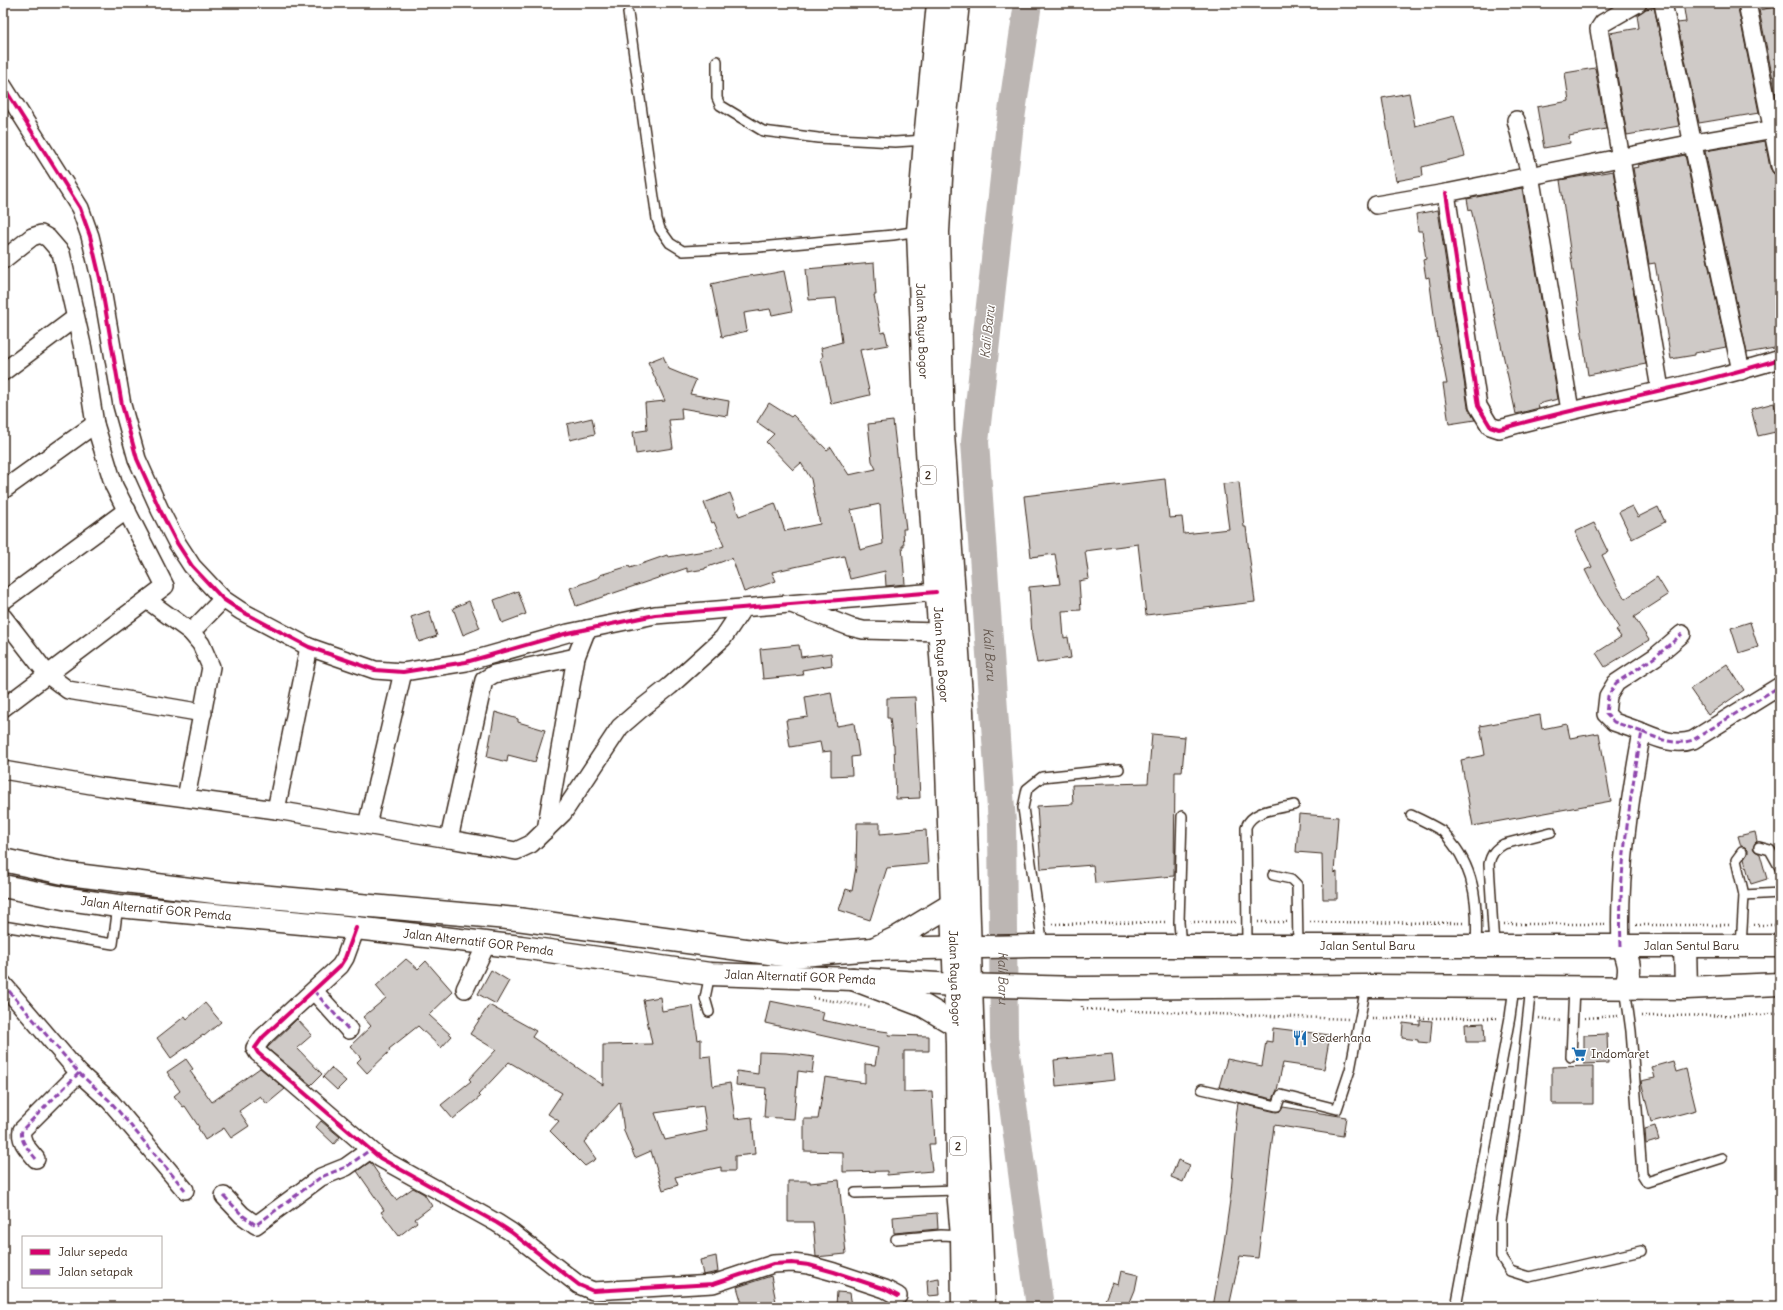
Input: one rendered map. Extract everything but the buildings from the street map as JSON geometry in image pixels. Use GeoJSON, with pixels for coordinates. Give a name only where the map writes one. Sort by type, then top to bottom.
{"type":"FeatureCollection","features":[{"type":"Feature","properties":{"kind":"main road","name":"Jalan Raya Bogor"},"geometry":{"type":"LineString","coordinates":[[938,3],[918,231],[926,435],[940,513],[962,711],[970,986],[984,1307]]}},
{"type":"Feature","properties":{"kind":"main road","name":"Jalan Raya Bogor"},"geometry":{"type":"LineString","coordinates":[[958,3],[943,143],[938,232],[943,434],[936,592],[945,714],[951,905],[970,948]]}},
{"type":"Feature","properties":{"kind":"main road","name":"Jalan Alternatif GOR Pemda"},"geometry":{"type":"LineString","coordinates":[[3,860],[68,874],[214,892],[517,919],[791,956],[873,949],[970,948]]}},
{"type":"Feature","properties":{"kind":"main road","name":"Jalan Alternatif GOR Pemda"},"geometry":{"type":"LineString","coordinates":[[3,886],[118,906],[356,928],[487,943],[710,974],[853,979],[970,986]]}},
{"type":"Feature","properties":{"kind":"main road"},"geometry":{"type":"LineString","coordinates":[[873,949],[898,937],[951,905]]}},
{"type":"Feature","properties":{"kind":"main road","name":"Jalan Sentul Baru"},"geometry":{"type":"LineString","coordinates":[[970,948],[1038,940],[1181,947],[1780,946]]}},
{"type":"Feature","properties":{"kind":"main road"},"geometry":{"type":"LineString","coordinates":[[1622,946],[1629,961],[1630,974],[1625,987]]}},
{"type":"Feature","properties":{"kind":"main road"},"geometry":{"type":"LineString","coordinates":[[1685,947],[1686,988]]}},
{"type":"Feature","properties":{"kind":"main road"},"geometry":{"type":"LineString","coordinates":[[853,979],[924,1006],[956,1025]]}},
{"type":"Feature","properties":{"kind":"main road"},"geometry":{"type":"LineString","coordinates":[[970,986],[1040,986],[1081,988],[1366,986],[1686,988],[1780,984]]}},
{"type":"Feature","properties":{"kind":"main road","name":"Jalan Raya Bogor"},"geometry":{"type":"LineString","coordinates":[[963,1307],[962,1236],[958,1190],[956,1025],[970,986]]}},
{"type":"Feature","properties":{"kind":"street"},"geometry":{"type":"LineString","coordinates":[[1638,3],[1603,23],[1599,29],[1660,389]]}},
{"type":"Feature","properties":{"kind":"street"},"geometry":{"type":"LineString","coordinates":[[1663,3],[1694,143],[1741,371]]}},
{"type":"Feature","properties":{"kind":"street"},"geometry":{"type":"LineString","coordinates":[[1747,3],[1776,129],[1780,166]]}},
{"type":"Feature","properties":{"kind":"street"},"geometry":{"type":"LineString","coordinates":[[3,86],[80,208],[90,236],[100,278],[122,405],[137,459],[160,510],[177,543],[192,566],[223,598],[241,611],[309,647],[375,670],[403,672],[466,662],[587,629],[655,615],[936,592]]}},
{"type":"Feature","properties":{"kind":"street"},"geometry":{"type":"LineString","coordinates":[[1516,120],[1530,175],[1570,410]]}},
{"type":"Feature","properties":{"kind":"street"},"geometry":{"type":"LineString","coordinates":[[1376,205],[1446,193],[1694,143],[1776,129]]}},
{"type":"Feature","properties":{"kind":"street"},"geometry":{"type":"LineString","coordinates":[[1446,193],[1478,406],[1490,426],[1499,429],[1570,410],[1741,371],[1780,359]]}},
{"type":"Feature","properties":{"kind":"street"},"geometry":{"type":"LineString","coordinates":[[3,260],[32,237],[41,234],[48,238],[61,253],[84,356],[95,424],[114,486],[127,510],[143,546],[165,586],[3,708]]}},
{"type":"Feature","properties":{"kind":"street"},"geometry":{"type":"LineString","coordinates":[[3,372],[75,318]]}},
{"type":"Feature","properties":{"kind":"street"},"geometry":{"type":"LineString","coordinates":[[3,490],[95,424]]}},
{"type":"Feature","properties":{"kind":"street"},"geometry":{"type":"LineString","coordinates":[[3,601],[127,510]]}},
{"type":"Feature","properties":{"kind":"street"},"geometry":{"type":"LineString","coordinates":[[191,632],[223,598]]}},
{"type":"Feature","properties":{"kind":"street"},"geometry":{"type":"LineString","coordinates":[[147,600],[191,632],[201,644],[211,667],[186,798]]}},
{"type":"Feature","properties":{"kind":"street"},"geometry":{"type":"LineString","coordinates":[[790,603],[850,627],[863,630],[939,632]]}},
{"type":"Feature","properties":{"kind":"street"},"geometry":{"type":"LineString","coordinates":[[3,770],[276,810],[516,851],[532,844],[563,813],[620,727],[670,686],[723,638],[743,608]]}},
{"type":"Feature","properties":{"kind":"street"},"geometry":{"type":"LineString","coordinates":[[3,617],[48,675],[68,690],[203,714]]}},
{"type":"Feature","properties":{"kind":"street"},"geometry":{"type":"LineString","coordinates":[[546,830],[576,657],[587,629]]}},
{"type":"Feature","properties":{"kind":"street"},"geometry":{"type":"LineString","coordinates":[[1682,634],[1655,657],[1616,683],[1608,696],[1606,714],[1614,722],[1676,744],[1684,743],[1693,740],[1780,686]]}},
{"type":"Feature","properties":{"kind":"street"},"geometry":{"type":"LineString","coordinates":[[276,810],[309,647]]}},
{"type":"Feature","properties":{"kind":"street"},"geometry":{"type":"LineString","coordinates":[[449,839],[484,680],[494,674],[576,657]]}},
{"type":"Feature","properties":{"kind":"street"},"geometry":{"type":"LineString","coordinates":[[367,825],[403,672]]}},
{"type":"Feature","properties":{"kind":"street"},"geometry":{"type":"LineString","coordinates":[[1622,946],[1620,925],[1622,875],[1642,732]]}},
{"type":"Feature","properties":{"kind":"street"},"geometry":{"type":"LineString","coordinates":[[356,928],[345,958],[340,966],[257,1044],[256,1050],[380,1158],[511,1232],[579,1285],[593,1290],[713,1284],[773,1264],[792,1263],[809,1264],[885,1289],[898,1296]]}},
{"type":"Feature","properties":{"kind":"street"},"geometry":{"type":"LineString","coordinates":[[465,989],[487,943]]}},
{"type":"Feature","properties":{"kind":"street"},"geometry":{"type":"LineString","coordinates":[[3,984],[79,1073],[110,1101],[185,1190]]}},
{"type":"Feature","properties":{"kind":"street"},"geometry":{"type":"LineString","coordinates":[[314,990],[349,1030]]}},
{"type":"Feature","properties":{"kind":"street"},"geometry":{"type":"LineString","coordinates":[[36,1159],[22,1140],[22,1130],[79,1073]]}},
{"type":"Feature","properties":{"kind":"street"},"geometry":{"type":"LineString","coordinates":[[224,1196],[242,1215],[256,1225],[320,1177],[346,1167],[370,1150]]}},
{"type":"Feature","properties":{"kind":"lane"},"geometry":{"type":"LineString","coordinates":[[628,13],[657,219],[660,229],[670,243],[684,251],[714,250],[885,236],[918,231]]}},
{"type":"Feature","properties":{"kind":"lane"},"geometry":{"type":"LineString","coordinates":[[717,61],[717,98],[720,105],[763,131],[818,138],[895,142],[925,140]]}},
{"type":"Feature","properties":{"kind":"lane"},"geometry":{"type":"LineString","coordinates":[[1038,940],[1023,808],[1027,789],[1042,777],[1119,769]]}},
{"type":"Feature","properties":{"kind":"lane"},"geometry":{"type":"LineString","coordinates":[[1247,947],[1246,827],[1248,821],[1257,814],[1294,805]]}},
{"type":"Feature","properties":{"kind":"lane"},"geometry":{"type":"LineString","coordinates":[[1411,815],[1443,832],[1467,864],[1474,889],[1477,924],[1485,946]]}},
{"type":"Feature","properties":{"kind":"lane"},"geometry":{"type":"LineString","coordinates":[[1181,947],[1179,922],[1182,816]]}},
{"type":"Feature","properties":{"kind":"lane"},"geometry":{"type":"LineString","coordinates":[[1485,946],[1494,924],[1489,864],[1491,856],[1504,844],[1551,832]]}},
{"type":"Feature","properties":{"kind":"lane"},"geometry":{"type":"LineString","coordinates":[[1759,847],[1770,850],[1780,868]]}},
{"type":"Feature","properties":{"kind":"lane"},"geometry":{"type":"LineString","coordinates":[[1742,852],[1736,860],[1744,895],[1742,946]]}},
{"type":"Feature","properties":{"kind":"lane"},"geometry":{"type":"LineString","coordinates":[[1273,874],[1291,879],[1297,885],[1298,947]]}},
{"type":"Feature","properties":{"kind":"lane"},"geometry":{"type":"LineString","coordinates":[[1744,895],[1780,893]]}},
{"type":"Feature","properties":{"kind":"lane"},"geometry":{"type":"LineString","coordinates":[[3,926],[113,944],[118,906]]}},
{"type":"Feature","properties":{"kind":"lane"},"geometry":{"type":"LineString","coordinates":[[708,1012],[705,998],[710,974]]}},
{"type":"Feature","properties":{"kind":"lane"},"geometry":{"type":"LineString","coordinates":[[1202,1089],[1277,1106],[1281,1095],[1337,1109],[1350,1070],[1366,986]]}},
{"type":"Feature","properties":{"kind":"lane"},"geometry":{"type":"LineString","coordinates":[[1456,1307],[1510,1017],[1522,987]]}},
{"type":"Feature","properties":{"kind":"lane"},"geometry":{"type":"LineString","coordinates":[[1522,987],[1528,1017],[1516,1123],[1501,1220],[1501,1257],[1510,1272],[1529,1277],[1640,1251]]}},
{"type":"Feature","properties":{"kind":"lane"},"geometry":{"type":"LineString","coordinates":[[1571,1057],[1574,987]]}},
{"type":"Feature","properties":{"kind":"lane"},"geometry":{"type":"LineString","coordinates":[[1625,987],[1629,1016],[1642,1174],[1644,1178],[1647,1182],[1722,1158]]}},
{"type":"Feature","properties":{"kind":"lane"},"geometry":{"type":"LineString","coordinates":[[855,1194],[958,1190]]}},
{"type":"Feature","properties":{"kind":"lane"},"geometry":{"type":"LineString","coordinates":[[896,1239],[941,1235],[962,1236]]}},
{"type":"Feature","properties":{"kind":"path"},"geometry":{"type":"LineString","coordinates":[[1038,940],[1050,924],[1179,922],[1477,924]]}},
{"type":"Feature","properties":{"kind":"path"},"geometry":{"type":"LineString","coordinates":[[1494,924],[1780,925]]}},
{"type":"Feature","properties":{"kind":"path"},"geometry":{"type":"LineString","coordinates":[[1081,988],[1082,1009],[1360,1019],[1401,1017],[1510,1017]]}},
{"type":"Feature","properties":{"kind":"path"},"geometry":{"type":"LineString","coordinates":[[1528,1017],[1560,1021],[1573,1018],[1761,1015],[1780,1013]]}},
{"type":"Feature","properties":{"kind":"waterway","name":"Kali Baru"},"geometry":{"type":"LineString","coordinates":[[1028,3],[1009,132],[975,442],[1002,823],[1004,1038],[1040,1307]]}},
{"type":"Feature","properties":{"kind":"marked path"},"geometry":{"type":"LineString","coordinates":[[1642,732],[1614,722],[1606,714],[1608,696],[1616,683],[1655,657],[1682,634]]}},
{"type":"Feature","properties":{"kind":"marked path"},"geometry":{"type":"LineString","coordinates":[[1621,946],[1621,893],[1623,866],[1629,812],[1642,732],[1673,742],[1686,742],[1693,740],[1780,686]]}},
{"type":"Feature","properties":{"kind":"marked path"},"geometry":{"type":"LineString","coordinates":[[3,984],[79,1073],[110,1101],[185,1190]]}},
{"type":"Feature","properties":{"kind":"marked path"},"geometry":{"type":"LineString","coordinates":[[314,991],[349,1030]]}},
{"type":"Feature","properties":{"kind":"marked path"},"geometry":{"type":"LineString","coordinates":[[36,1159],[23,1142],[21,1134],[22,1130],[79,1073]]}},
{"type":"Feature","properties":{"kind":"marked path"},"geometry":{"type":"LineString","coordinates":[[224,1196],[242,1215],[256,1225],[321,1177],[346,1167],[370,1150]]}},
{"type":"Feature","properties":{"kind":"cycle path"},"geometry":{"type":"LineString","coordinates":[[3,86],[80,208],[90,236],[100,278],[122,405],[137,459],[160,510],[177,543],[192,566],[223,599],[241,611],[309,647],[375,670],[403,672],[466,662],[568,633],[655,615],[936,592]]}},
{"type":"Feature","properties":{"kind":"cycle path"},"geometry":{"type":"LineString","coordinates":[[1446,193],[1478,406],[1490,426],[1499,429],[1713,378],[1780,359]]}},
{"type":"Feature","properties":{"kind":"cycle path"},"geometry":{"type":"LineString","coordinates":[[356,928],[345,958],[340,966],[263,1037],[255,1048],[258,1053],[380,1158],[497,1223],[511,1232],[579,1285],[593,1291],[713,1284],[773,1264],[792,1263],[809,1265],[834,1272],[885,1289],[898,1296]]}},
{"type":"Feature","properties":{"kind":"place","name":"Sederhana"},"geometry":{"type":"Point","coordinates":[1300,1038]}},
{"type":"Feature","properties":{"kind":"place","name":"Indomaret"},"geometry":{"type":"Point","coordinates":[1579,1054]}}]}
